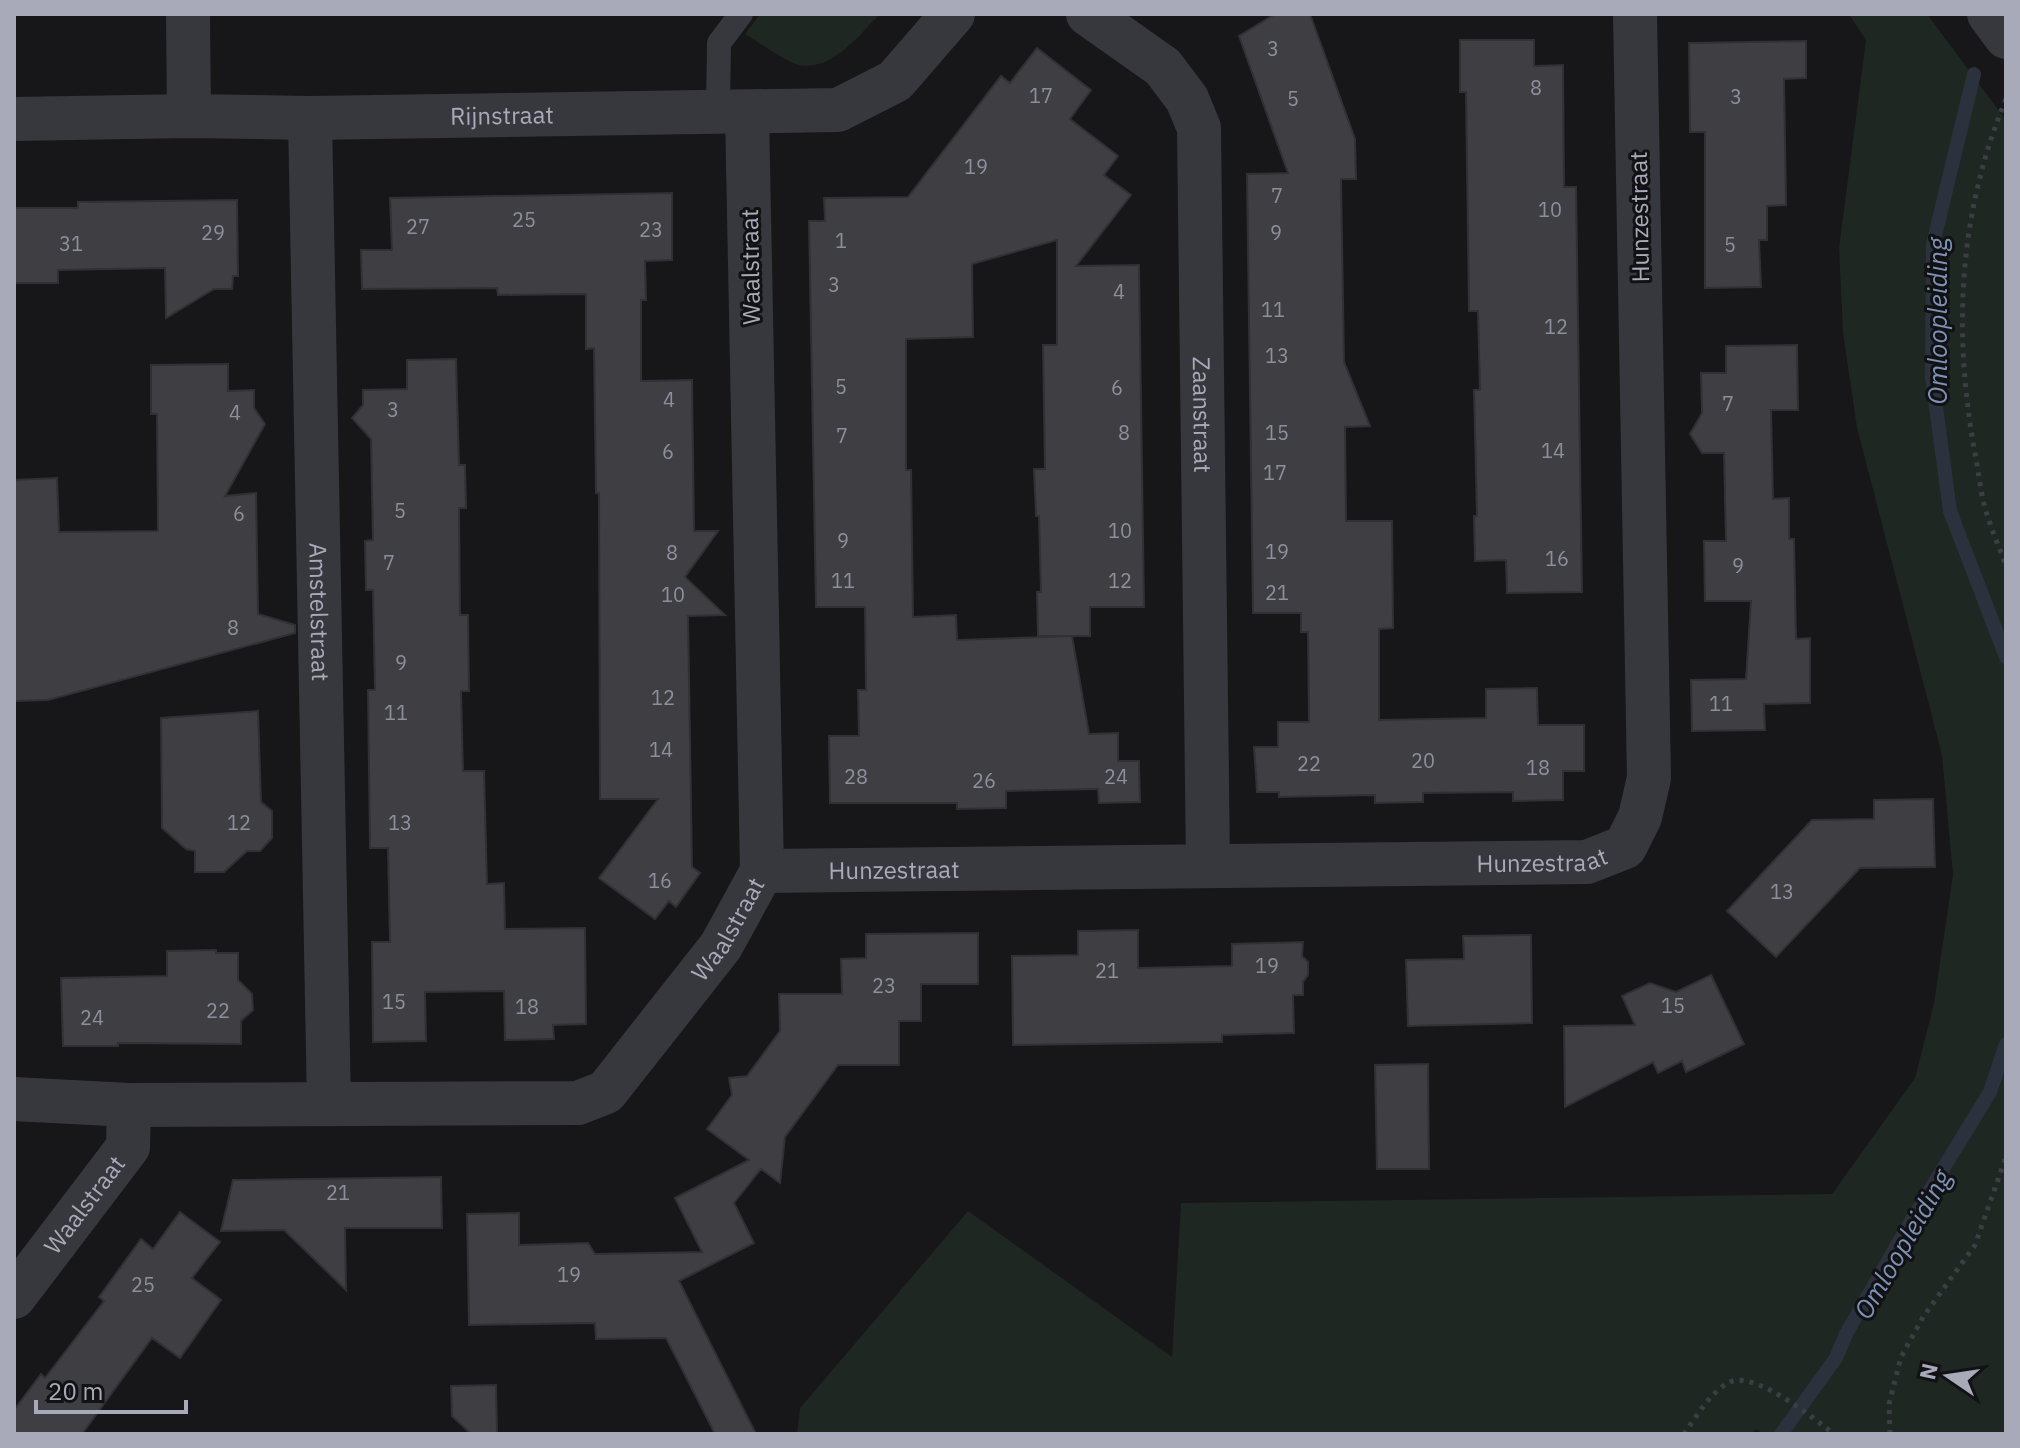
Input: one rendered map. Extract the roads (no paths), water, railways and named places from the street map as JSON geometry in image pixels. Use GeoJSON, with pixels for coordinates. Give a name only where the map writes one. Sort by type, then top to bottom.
{"type":"FeatureCollection","features":[{"type":"Feature","properties":{"kind":"street"},"geometry":{"type":"LineString","coordinates":[[188,14],[189,116]]}},
{"type":"Feature","properties":{"kind":"street","name":"Rijnstraat"},"geometry":{"type":"LineString","coordinates":[[14,119],[838,110],[895,81],[953,14]]}},
{"type":"Feature","properties":{"kind":"street","name":"Zaanstraat"},"geometry":{"type":"LineString","coordinates":[[1088,14],[1163,67],[1187,99],[1199,128],[1208,865]]}},
{"type":"Feature","properties":{"kind":"street","name":"Hunzestraat"},"geometry":{"type":"LineString","coordinates":[[762,871],[1587,862],[1625,847],[1640,817],[1649,778],[1635,14]]}},
{"type":"Feature","properties":{"kind":"street","name":"Waalstraat"},"geometry":{"type":"LineString","coordinates":[[14,1099],[129,1105],[578,1103],[606,1092],[721,946],[762,871],[732,112]]}},
{"type":"Feature","properties":{"kind":"street","name":"Amstelstraat"},"geometry":{"type":"LineString","coordinates":[[310,118],[329,1104]]}},
{"type":"Feature","properties":{"kind":"street","name":"Waalstraat"},"geometry":{"type":"LineString","coordinates":[[14,1297],[128,1147],[129,1105]]}},
{"type":"Feature","properties":{"kind":"lane"},"geometry":{"type":"LineString","coordinates":[[732,112],[719,43],[741,14]]}},
{"type":"Feature","properties":{"kind":"waterway","name":"Omloopleiding"},"geometry":{"type":"LineString","coordinates":[[1974,74],[1933,244],[1932,377],[1950,511],[2006,657]]}},
{"type":"Feature","properties":{"kind":"waterway","name":"Omloopleiding"},"geometry":{"type":"LineString","coordinates":[[1781,1434],[1836,1358],[1846,1334],[1911,1221],[1990,1092],[2006,1044]]}}]}
